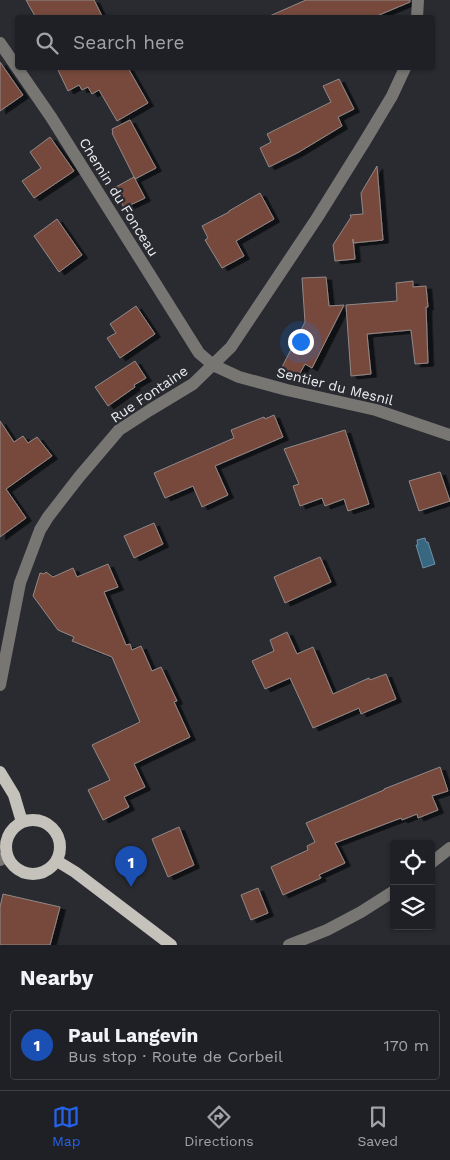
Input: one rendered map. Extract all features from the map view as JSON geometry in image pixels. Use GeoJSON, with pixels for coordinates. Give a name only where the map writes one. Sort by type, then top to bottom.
{"type":"FeatureCollection","features":[{"type":"Feature","properties":{"kind":"main road"},"geometry":{"type":"LineString","coordinates":[[0,772],[14,795],[22,822]]}},
{"type":"Feature","properties":{"kind":"main road"},"geometry":{"type":"LineString","coordinates":[[39,820],[47,823],[58,836],[60,853],[57,861],[52,868],[44,873],[26,874],[3,858],[6,840],[10,832],[22,822],[39,820]]}},
{"type":"Feature","properties":{"kind":"main road"},"geometry":{"type":"LineString","coordinates":[[57,861],[75,872],[171,945]]}},
{"type":"Feature","properties":{"kind":"street"},"geometry":{"type":"LineString","coordinates":[[417,15],[418,0]]}},
{"type":"Feature","properties":{"kind":"street","name":"Chemin du Fonceau"},"geometry":{"type":"LineString","coordinates":[[0,43],[15,65]]}},
{"type":"Feature","properties":{"kind":"street","name":"Chemin du Fonceau"},"geometry":{"type":"LineString","coordinates":[[19,70],[51,117],[199,353],[213,365]]}},
{"type":"Feature","properties":{"kind":"street","name":"Rue Fontaine"},"geometry":{"type":"LineString","coordinates":[[0,685],[20,583],[40,530],[48,517],[78,477],[119,430],[193,384],[231,347],[317,218],[392,96],[403,70]]}},
{"type":"Feature","properties":{"kind":"street","name":"Sentier du Mesnil"},"geometry":{"type":"LineString","coordinates":[[213,365],[239,377],[376,410],[450,435]]}},
{"type":"Feature","properties":{"kind":"street"},"geometry":{"type":"LineString","coordinates":[[435,860],[450,848]]}},
{"type":"Feature","properties":{"kind":"street"},"geometry":{"type":"LineString","coordinates":[[289,945],[327,930],[390,894]]}},
{"type":"Feature","properties":{"kind":"water"},"geometry":{"type":"Polygon","coordinates":[[[425,538],[435,564],[423,568],[416,545],[418,545],[417,540],[425,538]]]}},
{"type":"Feature","properties":{"kind":"building"},"geometry":{"type":"Polygon","coordinates":[[[26,0],[94,0],[102,15],[34,15],[26,0]]]}},
{"type":"Feature","properties":{"kind":"building"},"geometry":{"type":"Polygon","coordinates":[[[306,0],[410,0],[410,2],[379,15],[272,15],[306,0]]]}},
{"type":"Feature","properties":{"kind":"building"},"geometry":{"type":"Polygon","coordinates":[[[0,62],[23,95],[0,111],[0,62]]]}},
{"type":"Feature","properties":{"kind":"building"},"geometry":{"type":"Polygon","coordinates":[[[58,70],[129,70],[148,103],[117,121],[99,90],[92,94],[88,87],[82,90],[79,85],[68,91],[58,70]]]}},
{"type":"Feature","properties":{"kind":"building"},"geometry":{"type":"Polygon","coordinates":[[[339,79],[354,109],[338,117],[342,126],[299,152],[269,167],[260,148],[271,142],[267,134],[331,102],[323,86],[339,79]]]}},
{"type":"Feature","properties":{"kind":"building"},"geometry":{"type":"Polygon","coordinates":[[[130,120],[156,168],[135,179],[112,133],[112,129],[130,120]]]}},
{"type":"Feature","properties":{"kind":"building"},"geometry":{"type":"Polygon","coordinates":[[[50,137],[74,171],[34,198],[22,181],[41,168],[30,152],[50,137]]]}},
{"type":"Feature","properties":{"kind":"building"},"geometry":{"type":"Polygon","coordinates":[[[377,166],[383,240],[353,243],[355,259],[335,261],[333,245],[351,217],[350,215],[363,214],[361,193],[377,166]]]}},
{"type":"Feature","properties":{"kind":"building"},"geometry":{"type":"Polygon","coordinates":[[[134,177],[145,198],[124,208],[114,188],[134,177]]]}},
{"type":"Feature","properties":{"kind":"building"},"geometry":{"type":"Polygon","coordinates":[[[260,193],[274,219],[236,241],[244,256],[222,268],[205,240],[208,238],[202,226],[260,193]]]}},
{"type":"Feature","properties":{"kind":"building"},"geometry":{"type":"Polygon","coordinates":[[[57,219],[82,255],[59,272],[34,236],[57,219]]]}},
{"type":"Feature","properties":{"kind":"building"},"geometry":{"type":"Polygon","coordinates":[[[326,277],[329,306],[344,305],[312,368],[305,364],[298,377],[281,369],[305,322],[302,278],[326,277]]]}},
{"type":"Feature","properties":{"kind":"building"},"geometry":{"type":"Polygon","coordinates":[[[413,281],[413,287],[426,286],[428,363],[415,364],[411,330],[367,334],[371,374],[351,376],[346,305],[397,301],[396,283],[413,281]]]}},
{"type":"Feature","properties":{"kind":"building"},"geometry":{"type":"Polygon","coordinates":[[[136,306],[155,334],[120,358],[107,338],[116,333],[110,324],[136,306]]]}},
{"type":"Feature","properties":{"kind":"building"},"geometry":{"type":"Polygon","coordinates":[[[135,361],[146,378],[108,406],[95,387],[135,361]]]}},
{"type":"Feature","properties":{"kind":"building"},"geometry":{"type":"Polygon","coordinates":[[[274,415],[283,437],[215,466],[228,495],[202,507],[193,486],[165,498],[154,473],[234,438],[231,430],[274,415]]]}},
{"type":"Feature","properties":{"kind":"building"},"geometry":{"type":"Polygon","coordinates":[[[0,421],[14,442],[23,436],[28,443],[37,437],[52,456],[6,489],[26,518],[0,537],[0,421]]]}},
{"type":"Feature","properties":{"kind":"building"},"geometry":{"type":"Polygon","coordinates":[[[345,430],[369,504],[348,511],[344,499],[325,506],[322,498],[300,506],[293,486],[299,484],[284,449],[345,430]]]}},
{"type":"Feature","properties":{"kind":"building"},"geometry":{"type":"Polygon","coordinates":[[[440,472],[450,501],[419,511],[409,481],[440,472]]]}},
{"type":"Feature","properties":{"kind":"building"},"geometry":{"type":"Polygon","coordinates":[[[154,523],[163,544],[134,558],[124,536],[154,523]]]}},
{"type":"Feature","properties":{"kind":"building"},"geometry":{"type":"Polygon","coordinates":[[[320,557],[331,582],[285,603],[274,577],[320,557]]]}},
{"type":"Feature","properties":{"kind":"building"},"geometry":{"type":"Polygon","coordinates":[[[108,564],[118,587],[104,592],[126,645],[130,644],[132,650],[141,646],[152,671],[161,667],[177,701],[174,702],[190,737],[134,764],[145,787],[124,797],[129,807],[103,820],[88,790],[110,780],[92,745],[140,722],[112,657],[72,641],[74,637],[58,630],[33,596],[40,573],[44,574],[46,572],[53,577],[73,568],[77,577],[108,564]]]}},
{"type":"Feature","properties":{"kind":"building"},"geometry":{"type":"Polygon","coordinates":[[[287,632],[297,654],[313,647],[333,694],[369,678],[370,680],[386,674],[396,699],[361,714],[359,708],[313,728],[290,678],[265,689],[252,661],[274,651],[270,640],[287,632]]]}},
{"type":"Feature","properties":{"kind":"building"},"geometry":{"type":"Polygon","coordinates":[[[440,767],[448,791],[432,796],[438,810],[418,818],[417,814],[402,820],[401,818],[335,843],[345,863],[319,875],[321,878],[283,895],[271,867],[308,850],[307,846],[315,842],[306,823],[440,767]]]}},
{"type":"Feature","properties":{"kind":"building"},"geometry":{"type":"Polygon","coordinates":[[[179,827],[194,865],[168,877],[152,839],[179,827]]]}},
{"type":"Feature","properties":{"kind":"building"},"geometry":{"type":"Polygon","coordinates":[[[258,888],[268,913],[251,920],[241,895],[258,888]]]}},
{"type":"Feature","properties":{"kind":"building"},"geometry":{"type":"Polygon","coordinates":[[[3,894],[60,907],[50,945],[0,945],[0,907],[3,894]]]}},
{"type":"Feature","properties":{"kind":"place","name":"Paul Langevin"},"geometry":{"type":"Point","coordinates":[131,887]}}]}
